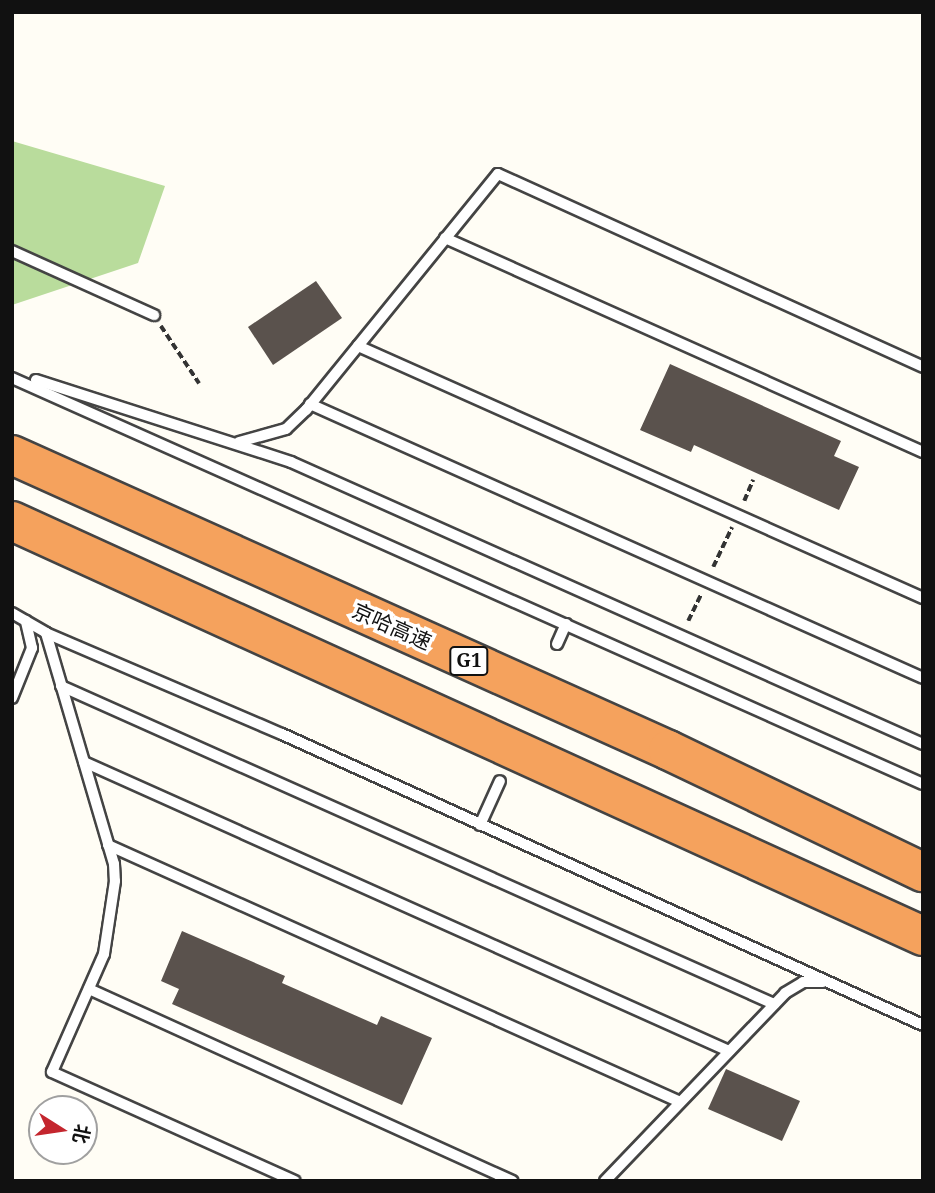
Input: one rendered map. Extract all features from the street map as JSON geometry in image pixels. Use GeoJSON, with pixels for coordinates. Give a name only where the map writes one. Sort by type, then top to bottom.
{"type":"FeatureCollection","features":[{"type":"Feature","properties":{"kind":"highway","name":"京哈高速"},"geometry":{"type":"LineString","coordinates":[[12,455],[668,750],[923,872]]}},
{"type":"Feature","properties":{"kind":"highway"},"geometry":{"type":"LineString","coordinates":[[12,521],[923,936]]}},
{"type":"Feature","properties":{"kind":"lane"},"geometry":{"type":"LineString","coordinates":[[237,443],[286,429],[310,404],[498,174],[923,367]]}},
{"type":"Feature","properties":{"kind":"lane"},"geometry":{"type":"LineString","coordinates":[[445,238],[923,452]]}},
{"type":"Feature","properties":{"kind":"lane"},"geometry":{"type":"LineString","coordinates":[[12,251],[154,315]]}},
{"type":"Feature","properties":{"kind":"lane"},"geometry":{"type":"LineString","coordinates":[[358,346],[923,598]]}},
{"type":"Feature","properties":{"kind":"lane"},"geometry":{"type":"LineString","coordinates":[[12,375],[237,443],[682,634],[923,744]]}},
{"type":"Feature","properties":{"kind":"lane"},"geometry":{"type":"LineString","coordinates":[[12,375],[923,784]]}},
{"type":"Feature","properties":{"kind":"lane"},"geometry":{"type":"LineString","coordinates":[[310,404],[923,678]]}},
{"type":"Feature","properties":{"kind":"lane"},"geometry":{"type":"LineString","coordinates":[[12,613],[46,633],[923,1025]]}},
{"type":"Feature","properties":{"kind":"lane"},"geometry":{"type":"LineString","coordinates":[[12,698],[32,648],[26,621]]}},
{"type":"Feature","properties":{"kind":"lane"},"geometry":{"type":"LineString","coordinates":[[557,644],[566,624]]}},
{"type":"Feature","properties":{"kind":"lane"},"geometry":{"type":"LineString","coordinates":[[46,633],[108,845],[115,881],[111,928],[89,989],[52,1072],[295,1181]]}},
{"type":"Feature","properties":{"kind":"lane"},"geometry":{"type":"LineString","coordinates":[[61,685],[774,1004]]}},
{"type":"Feature","properties":{"kind":"lane"},"geometry":{"type":"LineString","coordinates":[[84,762],[729,1051]]}},
{"type":"Feature","properties":{"kind":"lane"},"geometry":{"type":"LineString","coordinates":[[480,825],[500,781]]}},
{"type":"Feature","properties":{"kind":"lane"},"geometry":{"type":"LineString","coordinates":[[108,845],[680,1102]]}},
{"type":"Feature","properties":{"kind":"lane"},"geometry":{"type":"LineString","coordinates":[[605,1181],[793,986],[829,983]]}},
{"type":"Feature","properties":{"kind":"lane"},"geometry":{"type":"LineString","coordinates":[[89,989],[513,1181]]}},
{"type":"Feature","properties":{"kind":"path"},"geometry":{"type":"LineString","coordinates":[[154,315],[199,383]]}},
{"type":"Feature","properties":{"kind":"path"},"geometry":{"type":"LineString","coordinates":[[682,634],[753,480]]}},
{"type":"Feature","properties":{"kind":"green space"},"geometry":{"type":"Polygon","coordinates":[[[12,141],[165,186],[138,263],[12,305],[12,141]]]}},
{"type":"Feature","properties":{"kind":"building"},"geometry":{"type":"Polygon","coordinates":[[[316,281],[342,318],[273,365],[248,327],[316,281]]]}},
{"type":"Feature","properties":{"kind":"building"},"geometry":{"type":"Polygon","coordinates":[[[670,364],[841,441],[834,456],[859,467],[839,510],[694,445],[691,452],[640,430],[670,364]]]}},
{"type":"Feature","properties":{"kind":"building"},"geometry":{"type":"Polygon","coordinates":[[[182,931],[285,976],[282,983],[377,1025],[381,1016],[432,1038],[402,1105],[172,1004],[179,989],[161,981],[182,931]]]}},
{"type":"Feature","properties":{"kind":"building"},"geometry":{"type":"Polygon","coordinates":[[[726,1069],[800,1101],[782,1141],[708,1109],[726,1069]]]}}]}
